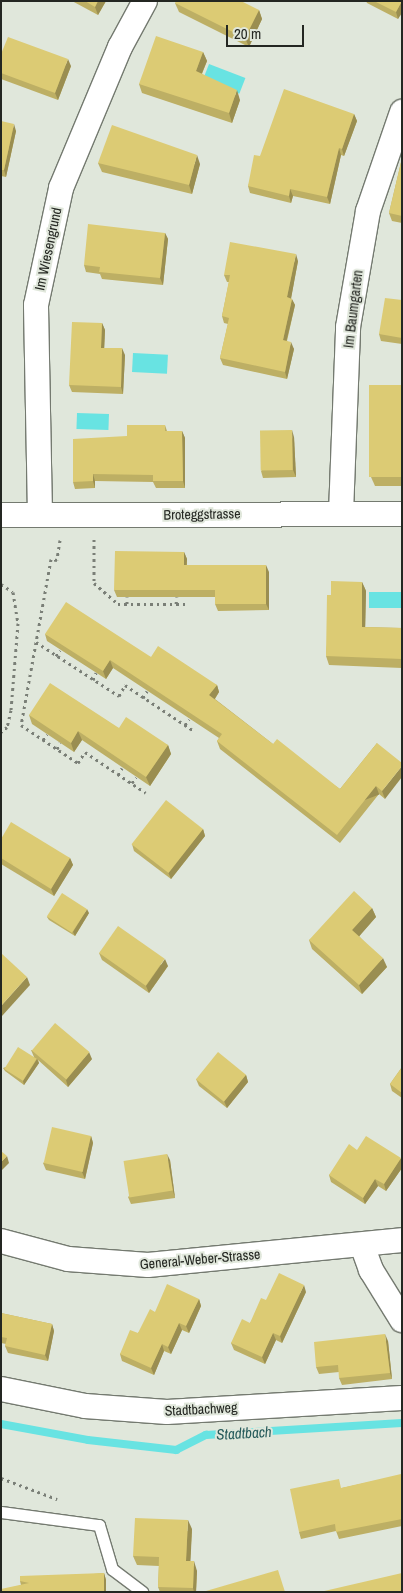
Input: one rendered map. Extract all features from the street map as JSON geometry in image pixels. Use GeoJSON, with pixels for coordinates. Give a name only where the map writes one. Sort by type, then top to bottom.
{"type":"FeatureCollection","features":[{"type":"Feature","properties":{"kind":"street","name":"Im Wiesengrund"},"geometry":{"type":"LineString","coordinates":[[40,515],[36,305],[61,188],[120,47],[145,1]]}},
{"type":"Feature","properties":{"kind":"street","name":"Im Baumgarten"},"geometry":{"type":"LineString","coordinates":[[341,513],[348,327],[368,211],[402,112]]}},
{"type":"Feature","properties":{"kind":"street","name":"Broteggstrasse"},"geometry":{"type":"LineString","coordinates":[[1,515],[402,514]]}},
{"type":"Feature","properties":{"kind":"street","name":"General-Weber-Strasse"},"geometry":{"type":"LineString","coordinates":[[1,1242],[68,1259],[148,1265],[402,1240]]}},
{"type":"Feature","properties":{"kind":"street"},"geometry":{"type":"LineString","coordinates":[[362,1245],[371,1270],[402,1320]]}},
{"type":"Feature","properties":{"kind":"street","name":"Stadtbachweg"},"geometry":{"type":"LineString","coordinates":[[1,1389],[85,1406],[166,1412],[402,1398]]}},
{"type":"Feature","properties":{"kind":"lane"},"geometry":{"type":"LineString","coordinates":[[1,1512],[99,1525],[112,1569],[142,1592]]}},
{"type":"Feature","properties":{"kind":"path"},"geometry":{"type":"LineString","coordinates":[[62,532],[57,560],[51,559],[21,725],[78,763],[85,752],[146,793]]}},
{"type":"Feature","properties":{"kind":"path"},"geometry":{"type":"LineString","coordinates":[[94,532],[94,584],[118,604],[187,604]]}},
{"type":"Feature","properties":{"kind":"path"},"geometry":{"type":"LineString","coordinates":[[1,584],[13,592],[18,623],[11,710],[6,727],[1,732]]}},
{"type":"Feature","properties":{"kind":"path"},"geometry":{"type":"LineString","coordinates":[[127,597],[127,604]]}},
{"type":"Feature","properties":{"kind":"path"},"geometry":{"type":"LineString","coordinates":[[176,604],[177,597]]}},
{"type":"Feature","properties":{"kind":"path"},"geometry":{"type":"LineString","coordinates":[[36,642],[118,696],[125,685],[194,730]]}},
{"type":"Feature","properties":{"kind":"path"},"geometry":{"type":"LineString","coordinates":[[56,656],[60,650]]}},
{"type":"Feature","properties":{"kind":"path"},"geometry":{"type":"LineString","coordinates":[[93,680],[96,673]]}},
{"type":"Feature","properties":{"kind":"path"},"geometry":{"type":"LineString","coordinates":[[143,698],[147,691]]}},
{"type":"Feature","properties":{"kind":"path"},"geometry":{"type":"LineString","coordinates":[[185,725],[189,719]]}},
{"type":"Feature","properties":{"kind":"path"},"geometry":{"type":"LineString","coordinates":[[44,740],[47,734]]}},
{"type":"Feature","properties":{"kind":"path"},"geometry":{"type":"LineString","coordinates":[[57,749],[60,743]]}},
{"type":"Feature","properties":{"kind":"path"},"geometry":{"type":"LineString","coordinates":[[118,775],[122,768]]}},
{"type":"Feature","properties":{"kind":"path"},"geometry":{"type":"LineString","coordinates":[[132,783],[136,777]]}},
{"type":"Feature","properties":{"kind":"path"},"geometry":{"type":"LineString","coordinates":[[1,1478],[66,1502],[75,1508],[74,1523]]}},
{"type":"Feature","properties":{"kind":"water"},"geometry":{"type":"Polygon","coordinates":[[[209,64],[245,78],[239,94],[203,80],[209,64]]]}},
{"type":"Feature","properties":{"kind":"water"},"geometry":{"type":"Polygon","coordinates":[[[133,353],[168,355],[167,374],[132,372],[133,353]]]}},
{"type":"Feature","properties":{"kind":"water"},"geometry":{"type":"Polygon","coordinates":[[[77,413],[109,414],[108,430],[76,429],[77,413]]]}},
{"type":"Feature","properties":{"kind":"water"},"geometry":{"type":"Polygon","coordinates":[[[369,592],[402,592],[402,608],[369,608],[369,592]]]}},
{"type":"Feature","properties":{"kind":"building"},"geometry":{"type":"Polygon","coordinates":[[[85,1],[98,1],[95,7],[85,1]]]}},
{"type":"Feature","properties":{"kind":"building"},"geometry":{"type":"Polygon","coordinates":[[[176,1],[241,1],[259,10],[245,38],[175,3],[176,1]]]}},
{"type":"Feature","properties":{"kind":"building"},"geometry":{"type":"Polygon","coordinates":[[[374,1],[402,1],[396,12],[374,1]]]}},
{"type":"Feature","properties":{"kind":"building"},"geometry":{"type":"Polygon","coordinates":[[[156,36],[203,52],[196,71],[237,90],[229,113],[139,84],[156,36]]]}},
{"type":"Feature","properties":{"kind":"building"},"geometry":{"type":"Polygon","coordinates":[[[8,37],[68,59],[55,93],[1,73],[1,54],[8,37]]]}},
{"type":"Feature","properties":{"kind":"building"},"geometry":{"type":"Polygon","coordinates":[[[284,89],[354,114],[342,149],[339,148],[327,197],[290,189],[289,196],[248,186],[254,155],[260,156],[284,89]]]}},
{"type":"Feature","properties":{"kind":"building"},"geometry":{"type":"Polygon","coordinates":[[[1,121],[14,124],[4,170],[1,170],[1,121]]]}},
{"type":"Feature","properties":{"kind":"building"},"geometry":{"type":"Polygon","coordinates":[[[112,125],[197,155],[189,185],[98,163],[112,125]]]}},
{"type":"Feature","properties":{"kind":"building"},"geometry":{"type":"Polygon","coordinates":[[[402,158],[402,216],[389,213],[402,158]]]}},
{"type":"Feature","properties":{"kind":"building"},"geometry":{"type":"Polygon","coordinates":[[[88,224],[165,233],[160,278],[99,272],[100,267],[84,265],[88,224]]]}},
{"type":"Feature","properties":{"kind":"building"},"geometry":{"type":"Polygon","coordinates":[[[230,242],[296,254],[287,297],[292,299],[283,340],[291,342],[285,372],[220,358],[229,318],[222,316],[230,275],[224,275],[230,242]]]}},
{"type":"Feature","properties":{"kind":"building"},"geometry":{"type":"Polygon","coordinates":[[[385,298],[402,300],[402,338],[379,334],[385,298]]]}},
{"type":"Feature","properties":{"kind":"building"},"geometry":{"type":"Polygon","coordinates":[[[72,322],[102,323],[101,348],[122,348],[121,387],[69,385],[72,322]]]}},
{"type":"Feature","properties":{"kind":"building"},"geometry":{"type":"Polygon","coordinates":[[[369,385],[402,385],[402,477],[369,477],[369,385]]]}},
{"type":"Feature","properties":{"kind":"building"},"geometry":{"type":"Polygon","coordinates":[[[127,425],[165,425],[165,431],[182,431],[183,481],[153,481],[153,475],[93,474],[93,481],[73,482],[73,439],[127,436],[127,425]]]}},
{"type":"Feature","properties":{"kind":"building"},"geometry":{"type":"Polygon","coordinates":[[[292,430],[293,470],[261,471],[260,431],[292,430]]]}},
{"type":"Feature","properties":{"kind":"building"},"geometry":{"type":"Polygon","coordinates":[[[115,551],[184,552],[184,565],[266,565],[266,604],[215,604],[215,590],[114,590],[115,551]]]}},
{"type":"Feature","properties":{"kind":"building"},"geometry":{"type":"Polygon","coordinates":[[[331,581],[362,582],[362,627],[402,628],[402,659],[326,656],[327,595],[331,595],[331,581]]]}},
{"type":"Feature","properties":{"kind":"building"},"geometry":{"type":"Polygon","coordinates":[[[66,602],[151,657],[158,646],[217,685],[209,695],[273,744],[277,739],[340,789],[377,743],[402,763],[402,766],[382,791],[376,786],[337,835],[217,741],[222,734],[110,660],[103,671],[45,634],[66,602]]]}},
{"type":"Feature","properties":{"kind":"building"},"geometry":{"type":"Polygon","coordinates":[[[50,683],[119,728],[126,717],[168,745],[146,777],[78,731],[71,743],[29,715],[50,683]]]}},
{"type":"Feature","properties":{"kind":"building"},"geometry":{"type":"Polygon","coordinates":[[[166,800],[203,829],[169,873],[132,844],[166,800]]]}},
{"type":"Feature","properties":{"kind":"building"},"geometry":{"type":"Polygon","coordinates":[[[11,822],[70,858],[51,889],[1,858],[1,839],[11,822]]]}},
{"type":"Feature","properties":{"kind":"building"},"geometry":{"type":"Polygon","coordinates":[[[354,891],[372,908],[352,930],[383,958],[359,985],[309,940],[354,891]]]}},
{"type":"Feature","properties":{"kind":"building"},"geometry":{"type":"Polygon","coordinates":[[[62,893],[87,909],[72,933],[47,916],[62,893]]]}},
{"type":"Feature","properties":{"kind":"building"},"geometry":{"type":"Polygon","coordinates":[[[118,926],[165,959],[146,986],[99,953],[118,926]]]}},
{"type":"Feature","properties":{"kind":"building"},"geometry":{"type":"Polygon","coordinates":[[[1,953],[27,977],[1,1006],[1,953]]]}},
{"type":"Feature","properties":{"kind":"building"},"geometry":{"type":"Polygon","coordinates":[[[55,1023],[89,1052],[66,1080],[32,1051],[55,1023]]]}},
{"type":"Feature","properties":{"kind":"building"},"geometry":{"type":"Polygon","coordinates":[[[18,1047],[37,1059],[23,1081],[4,1069],[18,1047]]]}},
{"type":"Feature","properties":{"kind":"building"},"geometry":{"type":"Polygon","coordinates":[[[218,1052],[246,1075],[224,1102],[196,1079],[218,1052]]]}},
{"type":"Feature","properties":{"kind":"building"},"geometry":{"type":"Polygon","coordinates":[[[402,1067],[402,1093],[390,1084],[402,1067]]]}},
{"type":"Feature","properties":{"kind":"building"},"geometry":{"type":"Polygon","coordinates":[[[52,1127],[91,1136],[83,1172],[44,1163],[52,1127]]]}},
{"type":"Feature","properties":{"kind":"building"},"geometry":{"type":"Polygon","coordinates":[[[366,1136],[401,1158],[384,1184],[375,1179],[363,1198],[329,1175],[349,1144],[357,1150],[366,1136]]]}},
{"type":"Feature","properties":{"kind":"building"},"geometry":{"type":"Polygon","coordinates":[[[1,1151],[7,1156],[1,1162],[1,1151]]]}},
{"type":"Feature","properties":{"kind":"building"},"geometry":{"type":"Polygon","coordinates":[[[167,1154],[173,1191],[129,1197],[124,1161],[167,1154]]]}},
{"type":"Feature","properties":{"kind":"building"},"geometry":{"type":"Polygon","coordinates":[[[279,1273],[304,1285],[280,1336],[273,1333],[262,1357],[231,1343],[242,1319],[250,1323],[261,1298],[266,1300],[279,1273]]]}},
{"type":"Feature","properties":{"kind":"building"},"geometry":{"type":"Polygon","coordinates":[[[167,1284],[199,1299],[186,1326],[179,1323],[168,1347],[162,1344],[151,1368],[120,1354],[130,1330],[138,1333],[150,1309],[155,1312],[167,1284]]]}},
{"type":"Feature","properties":{"kind":"building"},"geometry":{"type":"Polygon","coordinates":[[[1,1313],[52,1324],[45,1355],[5,1346],[7,1338],[1,1337],[1,1313]]]}},
{"type":"Feature","properties":{"kind":"building"},"geometry":{"type":"Polygon","coordinates":[[[385,1334],[390,1373],[339,1378],[338,1365],[316,1367],[314,1342],[385,1334]]]}},
{"type":"Feature","properties":{"kind":"building"},"geometry":{"type":"Polygon","coordinates":[[[401,1474],[402,1519],[336,1532],[335,1524],[299,1532],[290,1489],[339,1479],[341,1488],[401,1474]]]}},
{"type":"Feature","properties":{"kind":"building"},"geometry":{"type":"Polygon","coordinates":[[[135,1518],[188,1520],[186,1561],[194,1561],[193,1588],[158,1587],[159,1557],[133,1556],[135,1518]]]}},
{"type":"Feature","properties":{"kind":"building"},"geometry":{"type":"Polygon","coordinates":[[[278,1570],[285,1592],[206,1591],[278,1570]]]}},
{"type":"Feature","properties":{"kind":"building"},"geometry":{"type":"Polygon","coordinates":[[[104,1573],[104,1592],[1,1592],[1,1589],[29,1583],[20,1581],[20,1576],[104,1573]]]}},
{"type":"Feature","properties":{"kind":"building"},"geometry":{"type":"Polygon","coordinates":[[[402,1573],[402,1592],[320,1592],[402,1573]]]}},
{"type":"Feature","properties":{"kind":"waterway","name":"Stadtbach"},"geometry":{"type":"LineString","coordinates":[[1,1424],[88,1440],[176,1450],[206,1435],[402,1423]]}}]}
